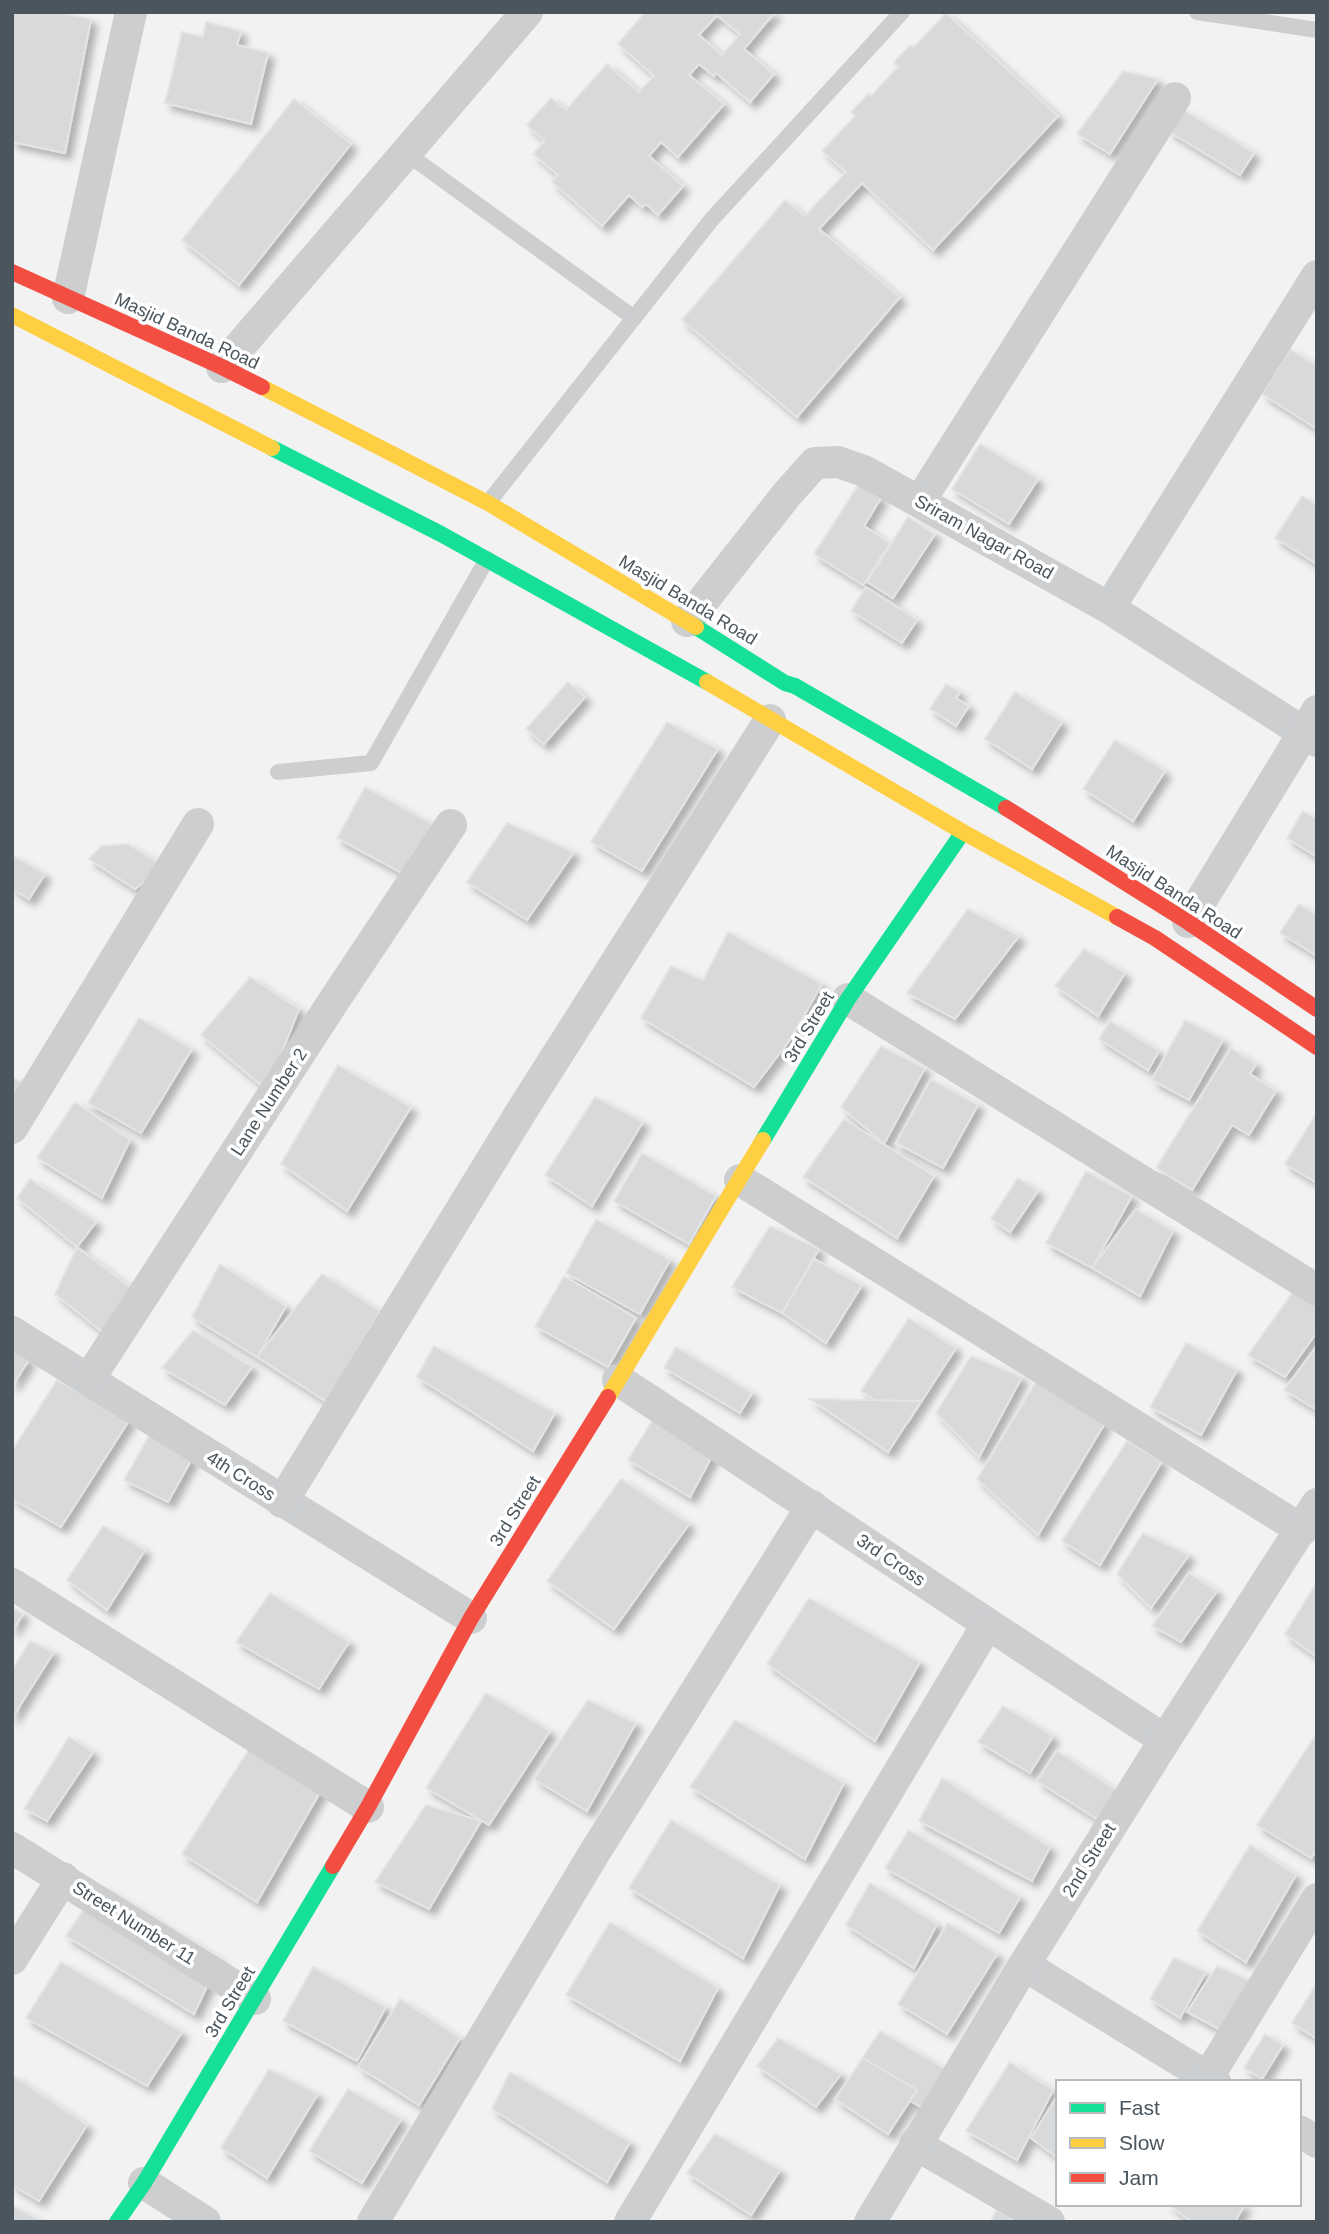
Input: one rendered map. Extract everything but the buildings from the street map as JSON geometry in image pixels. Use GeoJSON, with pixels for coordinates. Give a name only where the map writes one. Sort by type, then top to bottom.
{"type":"FeatureCollection","features":[{"type":"Feature","properties":{"kind":"main road","name":"Masjid Banda Road"},"geometry":{"type":"LineString","coordinates":[[12,272],[222,367],[488,503],[687,621],[785,683],[795,686],[971,786],[1188,922],[1317,1009]]}},
{"type":"Feature","properties":{"kind":"main road"},"geometry":{"type":"LineString","coordinates":[[12,315],[487,559],[648,647],[963,832],[1155,938],[1317,1046]]}},
{"type":"Feature","properties":{"kind":"main road","name":"3rd Street"},"geometry":{"type":"LineString","coordinates":[[117,2222],[144,2183],[368,1807],[471,1618],[848,999],[963,832]]}},
{"type":"Feature","properties":{"kind":"street"},"geometry":{"type":"LineString","coordinates":[[68,298],[131,12]]}},
{"type":"Feature","properties":{"kind":"street"},"geometry":{"type":"LineString","coordinates":[[222,367],[527,12]]}},
{"type":"Feature","properties":{"kind":"street"},"geometry":{"type":"LineString","coordinates":[[920,501],[1175,98]]}},
{"type":"Feature","properties":{"kind":"street"},"geometry":{"type":"LineString","coordinates":[[1109,608],[1317,276]]}},
{"type":"Feature","properties":{"kind":"street","name":"Sriram Nagar Road"},"geometry":{"type":"LineString","coordinates":[[687,621],[815,463],[838,462],[864,471],[920,501],[1313,728]]}},
{"type":"Feature","properties":{"kind":"street"},"geometry":{"type":"LineString","coordinates":[[282,1502],[521,1112],[770,720]]}},
{"type":"Feature","properties":{"kind":"street"},"geometry":{"type":"LineString","coordinates":[[1188,922],[1313,728]]}},
{"type":"Feature","properties":{"kind":"street"},"geometry":{"type":"LineString","coordinates":[[12,1128],[198,824]]}},
{"type":"Feature","properties":{"kind":"street","name":"Lane Number 2"},"geometry":{"type":"LineString","coordinates":[[89,1380],[335,999],[451,825]]}},
{"type":"Feature","properties":{"kind":"street"},"geometry":{"type":"LineString","coordinates":[[848,999],[1317,1290]]}},
{"type":"Feature","properties":{"kind":"street"},"geometry":{"type":"LineString","coordinates":[[740,1180],[1309,1517]]}},
{"type":"Feature","properties":{"kind":"street","name":"4th Cross"},"geometry":{"type":"LineString","coordinates":[[12,1332],[471,1618]]}},
{"type":"Feature","properties":{"kind":"street","name":"3rd Cross"},"geometry":{"type":"LineString","coordinates":[[618,1380],[1165,1740]]}},
{"type":"Feature","properties":{"kind":"street"},"geometry":{"type":"LineString","coordinates":[[373,2222],[593,1855],[812,1506]]}},
{"type":"Feature","properties":{"kind":"street","name":"2nd Street"},"geometry":{"type":"LineString","coordinates":[[870,2222],[1024,1965],[1309,1517]]}},
{"type":"Feature","properties":{"kind":"street"},"geometry":{"type":"LineString","coordinates":[[12,1584],[368,1807]]}},
{"type":"Feature","properties":{"kind":"street"},"geometry":{"type":"LineString","coordinates":[[630,2222],[987,1625]]}},
{"type":"Feature","properties":{"kind":"street","name":"Street Number 11"},"geometry":{"type":"LineString","coordinates":[[12,1848],[255,1999]]}},
{"type":"Feature","properties":{"kind":"street"},"geometry":{"type":"LineString","coordinates":[[12,1959],[63,1878]]}},
{"type":"Feature","properties":{"kind":"street"},"geometry":{"type":"LineString","coordinates":[[1024,1965],[1212,2080],[1317,1899]]}},
{"type":"Feature","properties":{"kind":"street"},"geometry":{"type":"LineString","coordinates":[[1301,2132],[1317,2142]]}},
{"type":"Feature","properties":{"kind":"street"},"geometry":{"type":"LineString","coordinates":[[915,2144],[1049,2222]]}},
{"type":"Feature","properties":{"kind":"street"},"geometry":{"type":"LineString","coordinates":[[144,2183],[205,2222]]}},
{"type":"Feature","properties":{"kind":"lane"},"geometry":{"type":"LineString","coordinates":[[488,503],[712,219],[902,12]]}},
{"type":"Feature","properties":{"kind":"lane"},"geometry":{"type":"LineString","coordinates":[[1197,12],[1317,30]]}},
{"type":"Feature","properties":{"kind":"lane"},"geometry":{"type":"LineString","coordinates":[[406,153],[634,318]]}},
{"type":"Feature","properties":{"kind":"lane"},"geometry":{"type":"LineString","coordinates":[[278,772],[371,763],[487,559]]}},
{"type":"Feature","properties":{"kind":"traffic: fast"},"geometry":{"type":"LineString","coordinates":[[272,448],[441,534],[707,682]]}},
{"type":"Feature","properties":{"kind":"traffic: fast"},"geometry":{"type":"LineString","coordinates":[[696,627],[785,683],[795,686],[1006,808]]}},
{"type":"Feature","properties":{"kind":"traffic: fast"},"geometry":{"type":"LineString","coordinates":[[763,1140],[848,999],[963,832]]}},
{"type":"Feature","properties":{"kind":"traffic: fast"},"geometry":{"type":"LineString","coordinates":[[117,2222],[144,2183],[333,1866]]}},
{"type":"Feature","properties":{"kind":"traffic: slow"},"geometry":{"type":"LineString","coordinates":[[12,315],[272,448]]}},
{"type":"Feature","properties":{"kind":"traffic: slow"},"geometry":{"type":"LineString","coordinates":[[262,387],[488,503],[696,627]]}},
{"type":"Feature","properties":{"kind":"traffic: slow"},"geometry":{"type":"LineString","coordinates":[[707,682],[963,832],[1117,917]]}},
{"type":"Feature","properties":{"kind":"traffic: slow"},"geometry":{"type":"LineString","coordinates":[[608,1397],[763,1140]]}},
{"type":"Feature","properties":{"kind":"traffic: jam"},"geometry":{"type":"LineString","coordinates":[[12,272],[262,387]]}},
{"type":"Feature","properties":{"kind":"traffic: jam"},"geometry":{"type":"LineString","coordinates":[[1006,808],[1188,922],[1317,1009]]}},
{"type":"Feature","properties":{"kind":"traffic: jam"},"geometry":{"type":"LineString","coordinates":[[1117,917],[1155,938],[1317,1047]]}},
{"type":"Feature","properties":{"kind":"traffic: jam"},"geometry":{"type":"LineString","coordinates":[[333,1866],[471,1618],[608,1397]]}}]}
